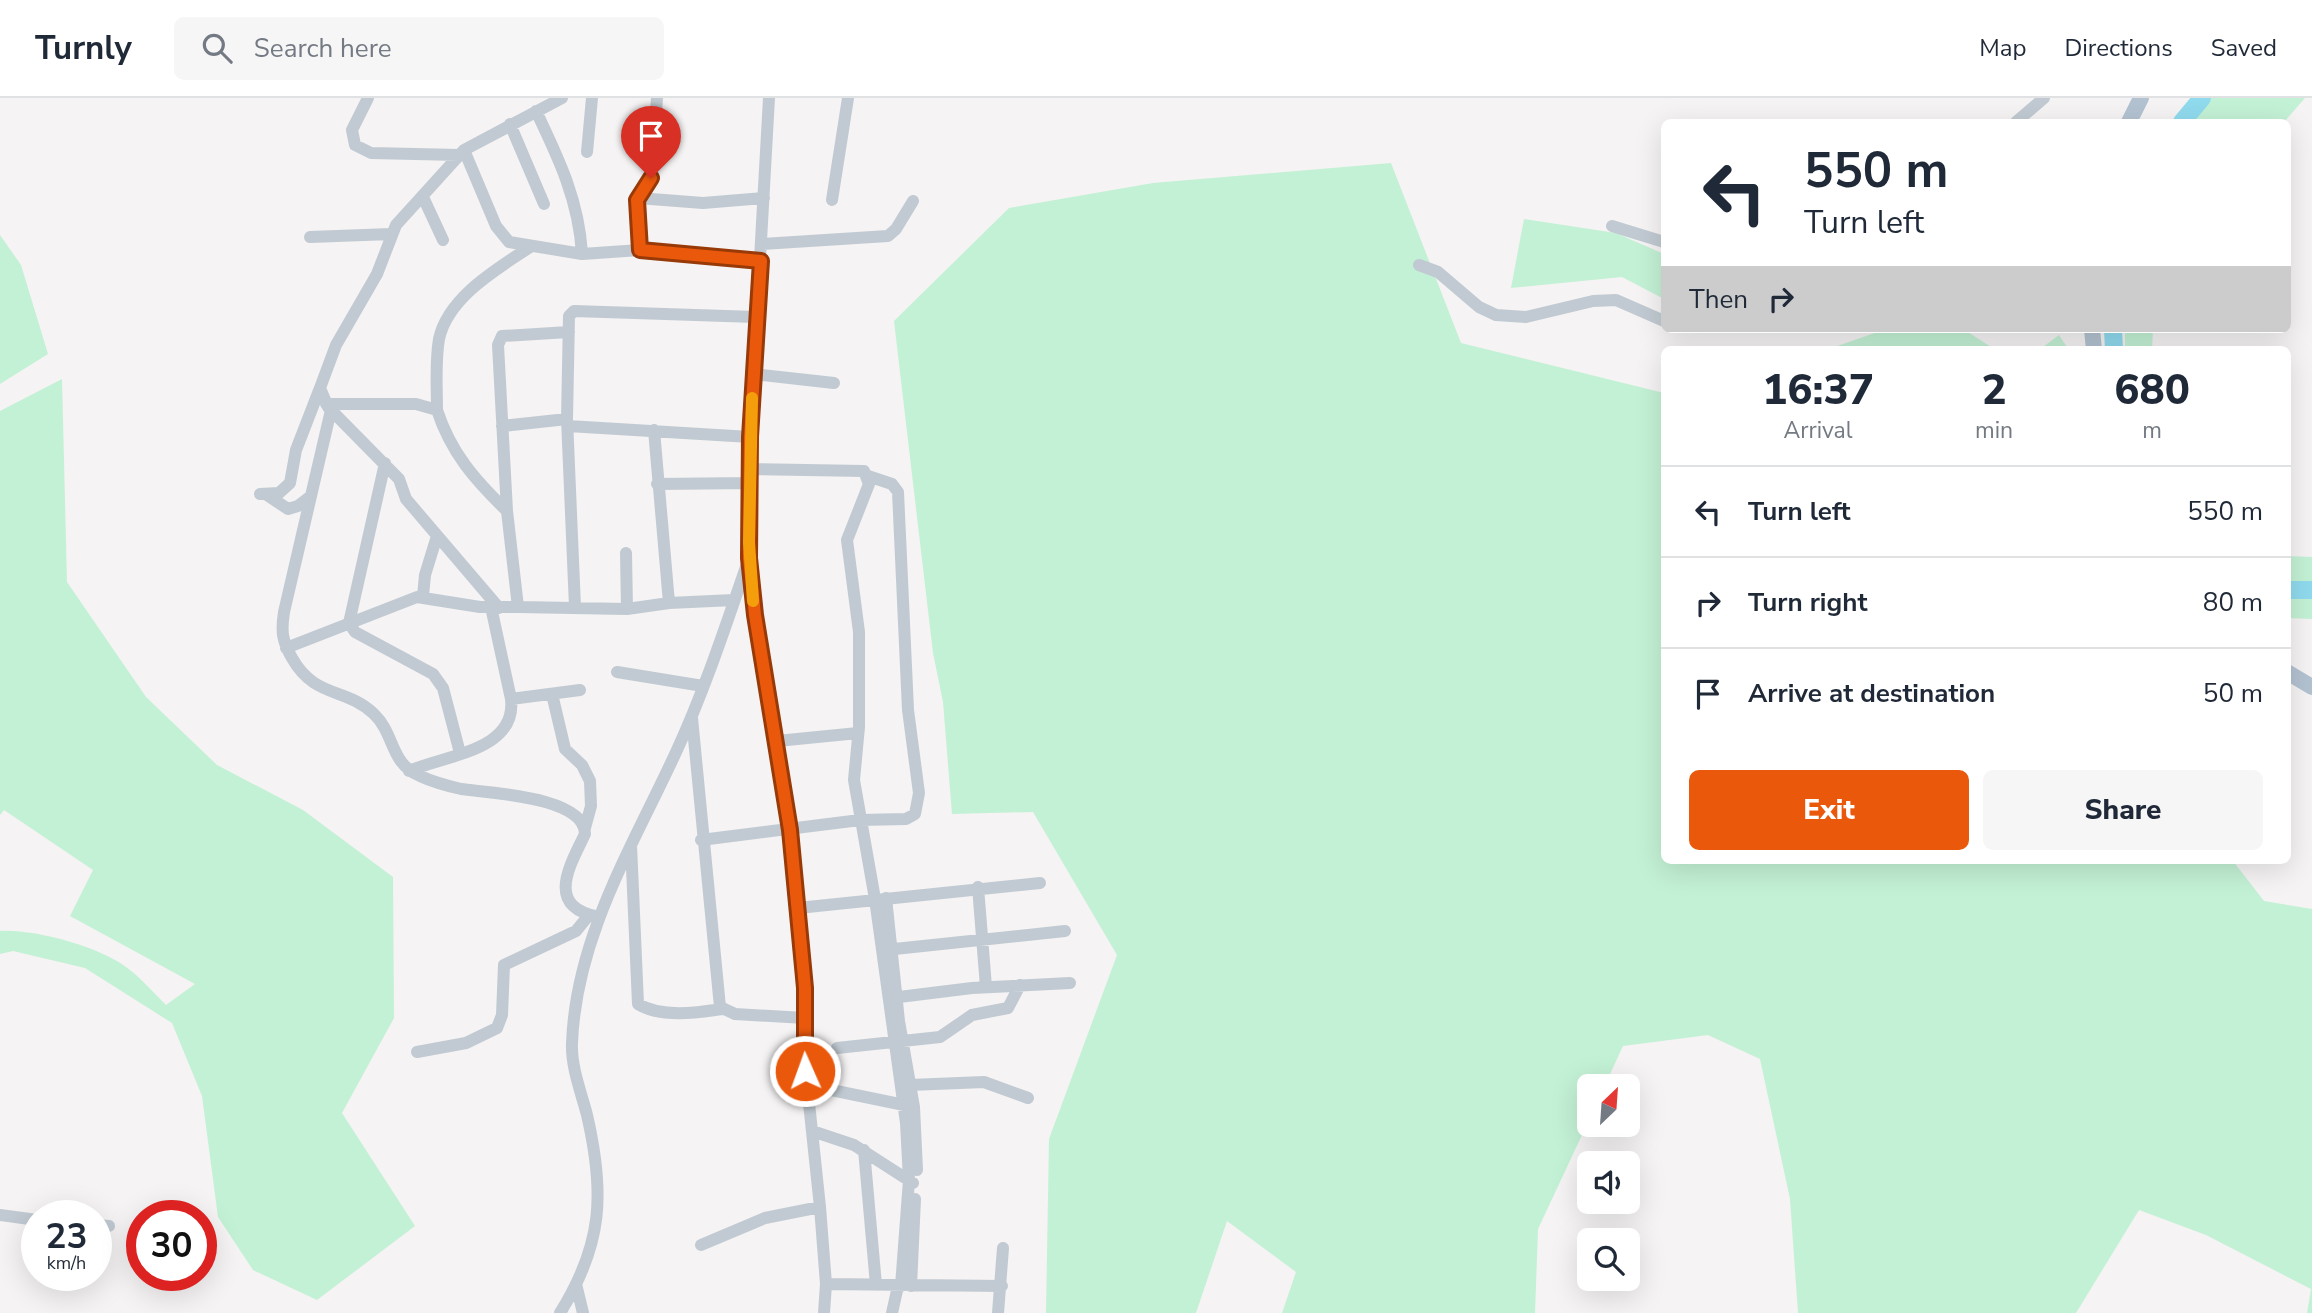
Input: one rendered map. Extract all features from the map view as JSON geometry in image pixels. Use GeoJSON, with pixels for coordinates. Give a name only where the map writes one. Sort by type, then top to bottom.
{"type":"FeatureCollection","features":[{"type":"Feature","properties":{"kind":"main road"},"geometry":{"type":"LineString","coordinates":[[2130,119],[2135,100]]}},
{"type":"Feature","properties":{"kind":"main road"},"geometry":{"type":"LineString","coordinates":[[2291,675],[2312,687]]}},
{"type":"Feature","properties":{"kind":"street"},"geometry":{"type":"LineString","coordinates":[[368,98],[352,130],[355,145],[371,153],[461,152]]}},
{"type":"Feature","properties":{"kind":"street"},"geometry":{"type":"LineString","coordinates":[[311,496],[298,506],[288,509],[264,495],[284,490],[290,482],[296,450],[320,388],[345,328],[381,265],[391,234],[461,152],[562,98]]}},
{"type":"Feature","properties":{"kind":"street"},"geometry":{"type":"LineString","coordinates":[[587,152],[592,98]]}},
{"type":"Feature","properties":{"kind":"street"},"geometry":{"type":"LineString","coordinates":[[640,250],[636,208],[638,198],[651,178],[657,98]]}},
{"type":"Feature","properties":{"kind":"street"},"geometry":{"type":"LineString","coordinates":[[769,98],[750,437],[749,558],[754,606],[790,830],[798,908],[807,1085],[826,1284],[824,1313]]}},
{"type":"Feature","properties":{"kind":"street"},"geometry":{"type":"LineString","coordinates":[[832,200],[848,98]]}},
{"type":"Feature","properties":{"kind":"street"},"geometry":{"type":"LineString","coordinates":[[2020,119],[2044,98]]}},
{"type":"Feature","properties":{"kind":"street"},"geometry":{"type":"LineString","coordinates":[[536,111],[572,192],[580,223],[582,254]]}},
{"type":"Feature","properties":{"kind":"street"},"geometry":{"type":"LineString","coordinates":[[510,124],[544,204]]}},
{"type":"Feature","properties":{"kind":"street"},"geometry":{"type":"LineString","coordinates":[[461,152],[503,239],[530,247],[582,254],[640,250],[761,261]]}},
{"type":"Feature","properties":{"kind":"street"},"geometry":{"type":"LineString","coordinates":[[423,197],[443,240]]}},
{"type":"Feature","properties":{"kind":"street"},"geometry":{"type":"LineString","coordinates":[[638,198],[703,203],[764,198]]}},
{"type":"Feature","properties":{"kind":"street"},"geometry":{"type":"LineString","coordinates":[[762,244],[888,236],[896,229],[913,201]]}},
{"type":"Feature","properties":{"kind":"street"},"geometry":{"type":"LineString","coordinates":[[1612,226],[1661,241]]}},
{"type":"Feature","properties":{"kind":"street"},"geometry":{"type":"LineString","coordinates":[[310,237],[391,234]]}},
{"type":"Feature","properties":{"kind":"street"},"geometry":{"type":"LineString","coordinates":[[507,511],[485,489],[448,442],[437,410],[440,338],[449,318],[472,290],[530,247]]}},
{"type":"Feature","properties":{"kind":"street"},"geometry":{"type":"LineString","coordinates":[[1419,265],[1438,272],[1479,307],[1496,315],[1526,317],[1593,301],[1616,300],[1661,320]]}},
{"type":"Feature","properties":{"kind":"street"},"geometry":{"type":"LineString","coordinates":[[575,607],[568,423],[569,316],[574,311],[756,317]]}},
{"type":"Feature","properties":{"kind":"street"},"geometry":{"type":"LineString","coordinates":[[518,607],[507,511],[498,345],[502,336],[569,332]]}},
{"type":"Feature","properties":{"kind":"street"},"geometry":{"type":"LineString","coordinates":[[753,374],[834,383]]}},
{"type":"Feature","properties":{"kind":"street"},"geometry":{"type":"LineString","coordinates":[[320,388],[328,407],[399,479],[406,499],[495,608],[511,699],[510,721],[502,733],[460,753],[409,771]]}},
{"type":"Feature","properties":{"kind":"street"},"geometry":{"type":"LineString","coordinates":[[328,407],[416,404],[437,410]]}},
{"type":"Feature","properties":{"kind":"street"},"geometry":{"type":"LineString","coordinates":[[328,407],[284,612],[282,630],[286,648],[310,682],[374,714],[394,754],[409,771],[452,787],[535,799],[571,815],[585,828]]}},
{"type":"Feature","properties":{"kind":"street"},"geometry":{"type":"LineString","coordinates":[[502,426],[568,423],[750,437]]}},
{"type":"Feature","properties":{"kind":"street"},"geometry":{"type":"LineString","coordinates":[[654,430],[669,603]]}},
{"type":"Feature","properties":{"kind":"street"},"geometry":{"type":"LineString","coordinates":[[385,463],[349,623],[355,632],[433,674],[443,688],[460,753]]}},
{"type":"Feature","properties":{"kind":"street"},"geometry":{"type":"LineString","coordinates":[[749,469],[864,471],[868,476],[869,484],[847,540],[859,632],[858,733],[853,780],[860,820],[881,898],[892,998],[909,1106]]}},
{"type":"Feature","properties":{"kind":"street"},"geometry":{"type":"LineString","coordinates":[[702,840],[860,820],[906,819],[915,814],[919,793],[908,710],[898,492],[892,484],[868,476]]}},
{"type":"Feature","properties":{"kind":"street"},"geometry":{"type":"LineString","coordinates":[[657,484],[749,484]]}},
{"type":"Feature","properties":{"kind":"street"},"geometry":{"type":"LineString","coordinates":[[423,596],[425,575],[437,536]]}},
{"type":"Feature","properties":{"kind":"street"},"geometry":{"type":"LineString","coordinates":[[626,553],[627,610]]}},
{"type":"Feature","properties":{"kind":"street"},"geometry":{"type":"LineString","coordinates":[[560,1313],[576,1284],[594,1239],[600,1198],[598,1162],[572,1044],[594,916],[692,716],[749,558]]}},
{"type":"Feature","properties":{"kind":"street"},"geometry":{"type":"LineString","coordinates":[[286,648],[423,596],[495,608],[575,607],[627,610],[669,603],[754,606]]}},
{"type":"Feature","properties":{"kind":"street"},"geometry":{"type":"LineString","coordinates":[[617,672],[703,685]]}},
{"type":"Feature","properties":{"kind":"street"},"geometry":{"type":"LineString","coordinates":[[511,699],[580,690]]}},
{"type":"Feature","properties":{"kind":"street"},"geometry":{"type":"LineString","coordinates":[[552,694],[565,749],[582,765],[590,781],[591,806],[565,884],[573,907],[594,916]]}},
{"type":"Feature","properties":{"kind":"street"},"geometry":{"type":"LineString","coordinates":[[692,716],[716,985],[722,1009]]}},
{"type":"Feature","properties":{"kind":"street"},"geometry":{"type":"LineString","coordinates":[[777,741],[858,733]]}},
{"type":"Feature","properties":{"kind":"street"},"geometry":{"type":"LineString","coordinates":[[631,844],[638,1004],[664,1012],[722,1009],[735,1014],[805,1018]]}},
{"type":"Feature","properties":{"kind":"street"},"geometry":{"type":"LineString","coordinates":[[622,862],[633,877]]}},
{"type":"Feature","properties":{"kind":"street"},"geometry":{"type":"LineString","coordinates":[[798,908],[978,887],[1040,883]]}},
{"type":"Feature","properties":{"kind":"street"},"geometry":{"type":"LineString","coordinates":[[978,887],[986,987]]}},
{"type":"Feature","properties":{"kind":"street"},"geometry":{"type":"LineString","coordinates":[[417,1052],[466,1043],[497,1028],[502,1015],[504,965],[576,931],[594,916]]}},
{"type":"Feature","properties":{"kind":"street"},"geometry":{"type":"LineString","coordinates":[[886,950],[1065,931]]}},
{"type":"Feature","properties":{"kind":"street"},"geometry":{"type":"LineString","coordinates":[[892,998],[986,987],[1070,983]]}},
{"type":"Feature","properties":{"kind":"street"},"geometry":{"type":"LineString","coordinates":[[837,1048],[943,1036],[972,1015],[1005,1010],[1020,985]]}},
{"type":"Feature","properties":{"kind":"street"},"geometry":{"type":"LineString","coordinates":[[892,1313],[903,1286],[912,1183],[910,1085],[898,1042]]}},
{"type":"Feature","properties":{"kind":"street"},"geometry":{"type":"LineString","coordinates":[[910,1085],[984,1082],[1028,1098]]}},
{"type":"Feature","properties":{"kind":"street"},"geometry":{"type":"LineString","coordinates":[[807,1085],[909,1106]]}},
{"type":"Feature","properties":{"kind":"street"},"geometry":{"type":"LineString","coordinates":[[812,1131],[864,1150],[912,1183]]}},
{"type":"Feature","properties":{"kind":"street"},"geometry":{"type":"LineString","coordinates":[[864,1150],[877,1285]]}},
{"type":"Feature","properties":{"kind":"street"},"geometry":{"type":"LineString","coordinates":[[701,1245],[759,1220],[820,1207]]}},
{"type":"Feature","properties":{"kind":"street"},"geometry":{"type":"LineString","coordinates":[[0,1215],[21,1218]]}},
{"type":"Feature","properties":{"kind":"street"},"geometry":{"type":"LineString","coordinates":[[998,1313],[1003,1248]]}},
{"type":"Feature","properties":{"kind":"street"},"geometry":{"type":"LineString","coordinates":[[576,1284],[583,1313]]}},
{"type":"Feature","properties":{"kind":"street"},"geometry":{"type":"LineString","coordinates":[[826,1284],[1002,1286]]}},
{"type":"Feature","properties":{"kind":"green space"},"geometry":{"type":"Polygon","coordinates":[[[2200,98],[2305,98],[2287,119],[2186,119],[2200,98]]]}},
{"type":"Feature","properties":{"kind":"green space"},"geometry":{"type":"Polygon","coordinates":[[[1391,163],[1461,343],[1661,392],[1661,864],[2235,864],[2264,901],[2312,909],[2312,1313],[2307,1313],[2311,1289],[2206,1235],[2139,1210],[2076,1313],[1798,1313],[1790,1199],[1760,1059],[1708,1035],[1623,1046],[1610,1074],[1577,1074],[1577,1138],[1581,1138],[1538,1229],[1535,1313],[1282,1313],[1296,1272],[1227,1221],[1196,1313],[1046,1313],[1049,1139],[1117,955],[1033,812],[952,814],[943,702],[933,653],[894,321],[1009,208],[1153,183],[1391,163]]]}},
{"type":"Feature","properties":{"kind":"green space"},"geometry":{"type":"Polygon","coordinates":[[[1524,219],[1616,233],[1661,253],[1661,297],[1622,277],[1511,288],[1524,219]]]}},
{"type":"Feature","properties":{"kind":"green space"},"geometry":{"type":"Polygon","coordinates":[[[0,235],[21,265],[48,354],[0,384],[0,235]]]}},
{"type":"Feature","properties":{"kind":"green space"},"geometry":{"type":"Polygon","coordinates":[[[1875,333],[1969,333],[1990,346],[1837,346],[1875,333]]]}},
{"type":"Feature","properties":{"kind":"green space"},"geometry":{"type":"Polygon","coordinates":[[[2125,333],[2153,333],[2152,346],[2125,346],[2125,333]]]}},
{"type":"Feature","properties":{"kind":"green space"},"geometry":{"type":"Polygon","coordinates":[[[2059,335],[2066,346],[2044,346],[2059,335]]]}},
{"type":"Feature","properties":{"kind":"green space"},"geometry":{"type":"Polygon","coordinates":[[[62,379],[67,582],[146,697],[217,765],[303,810],[393,877],[394,1018],[342,1113],[415,1226],[317,1300],[253,1270],[218,1217],[202,1096],[172,1023],[85,968],[13,951],[0,954],[0,931],[30,933],[65,940],[114,959],[136,975],[166,1005],[195,984],[70,916],[93,870],[4,810],[0,815],[0,411],[62,379]]]}},
{"type":"Feature","properties":{"kind":"green space"},"geometry":{"type":"Polygon","coordinates":[[[2291,556],[2312,557],[2312,619],[2291,618],[2291,556]]]}},
{"type":"Feature","properties":{"kind":"waterway"},"geometry":{"type":"LineString","coordinates":[[2184,119],[2202,98]]}},
{"type":"Feature","properties":{"kind":"waterway"},"geometry":{"type":"LineString","coordinates":[[2113,333],[2114,346]]}},
{"type":"Feature","properties":{"kind":"waterway"},"geometry":{"type":"LineString","coordinates":[[2291,590],[2312,590]]}},
{"type":"Feature","properties":{"kind":"slow traffic"},"geometry":{"type":"LineString","coordinates":[[752,398],[749,558],[753,601]]}},
{"type":"Feature","properties":{"kind":"route"},"geometry":{"type":"LineString","coordinates":[[651,178],[637,200],[636,227],[640,250],[761,261],[750,437],[749,558],[755,615],[787,802],[805,988],[805,1071]]}}]}
